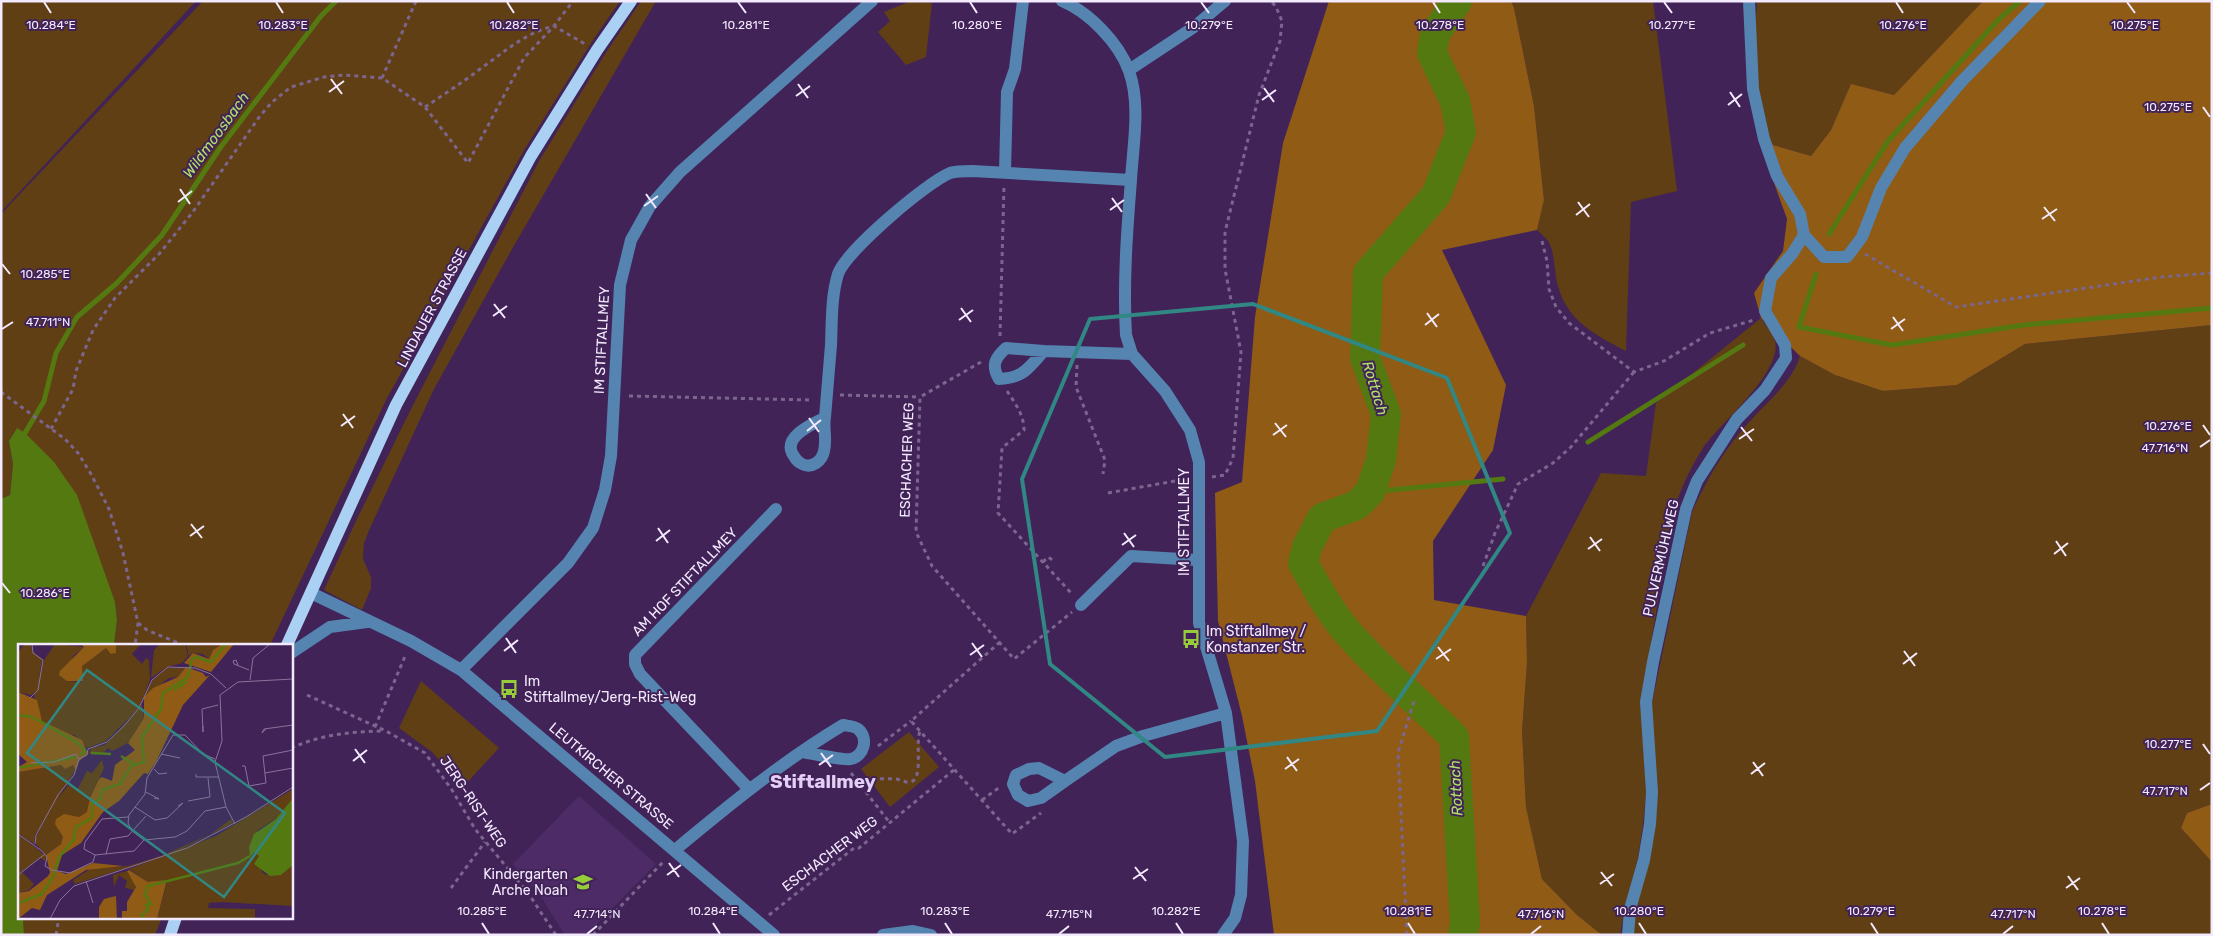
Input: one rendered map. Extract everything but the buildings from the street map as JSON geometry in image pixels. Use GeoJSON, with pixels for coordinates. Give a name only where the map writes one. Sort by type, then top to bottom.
{"type":"FeatureCollection","features":[{"type":"Feature","properties":{"kind":"main road","name":"LINDAUER STRASSE"},"geometry":{"type":"LineString","coordinates":[[287,644],[396,405],[531,156],[597,50],[631,1]]}},
{"type":"Feature","properties":{"kind":"main road"},"geometry":{"type":"LineString","coordinates":[[170,935],[176,918]]}},
{"type":"Feature","properties":{"kind":"street","name":"IM STIFTALLMEY"},"geometry":{"type":"LineString","coordinates":[[460,670],[568,563],[593,528],[605,490],[611,456],[620,285],[631,240],[650,206],[680,172],[872,1]]}},
{"type":"Feature","properties":{"kind":"street"},"geometry":{"type":"LineString","coordinates":[[1005,172],[1007,92],[1015,69],[1023,1]]}},
{"type":"Feature","properties":{"kind":"street","name":"IM STIFTALLMEY"},"geometry":{"type":"LineString","coordinates":[[1062,1],[1072,6],[1100,29],[1120,54],[1129,70],[1134,96],[1134,132],[1130,180],[1126,335],[1132,354],[1165,391],[1190,430],[1199,462],[1199,623],[1226,713],[1243,840],[1240,895],[1235,918],[1223,935]]}},
{"type":"Feature","properties":{"kind":"street"},"geometry":{"type":"LineString","coordinates":[[1129,70],[1194,26],[1225,1]]}},
{"type":"Feature","properties":{"kind":"street"},"geometry":{"type":"LineString","coordinates":[[1749,1],[1753,89],[1764,139],[1778,176],[1800,214],[1804,235],[1824,257],[1847,257],[1862,237],[1881,188],[1905,148],[1962,81],[2040,1]]}},
{"type":"Feature","properties":{"kind":"street"},"geometry":{"type":"LineString","coordinates":[[824,418],[828,398],[832,304],[839,272],[855,250],[918,192],[951,173],[972,171],[1130,180]]}},
{"type":"Feature","properties":{"kind":"street"},"geometry":{"type":"LineString","coordinates":[[1765,311],[1771,278],[1792,254],[1804,235]]}},
{"type":"Feature","properties":{"kind":"street","name":"PULVERMÜHLWEG"},"geometry":{"type":"LineString","coordinates":[[1628,935],[1630,909],[1644,860],[1650,824],[1652,792],[1646,702],[1684,518],[1698,481],[1715,453],[1737,419],[1765,390],[1786,358],[1785,345],[1765,311]]}},
{"type":"Feature","properties":{"kind":"street"},"geometry":{"type":"LineString","coordinates":[[1044,351],[1025,372],[1015,378],[999,379],[994,370],[996,357],[1006,348],[1132,354]]}},
{"type":"Feature","properties":{"kind":"street","name":"AM HOF STIFTALLMEY"},"geometry":{"type":"LineString","coordinates":[[749,788],[640,674],[635,664],[635,655],[776,509]]}},
{"type":"Feature","properties":{"kind":"street"},"geometry":{"type":"LineString","coordinates":[[1081,605],[1131,556],[1198,560]]}},
{"type":"Feature","properties":{"kind":"street","name":"LEUTKIRCHER STRASSE"},"geometry":{"type":"LineString","coordinates":[[311,593],[411,641],[460,670],[676,850],[774,935]]}},
{"type":"Feature","properties":{"kind":"street","name":"LEUTKIRCHER STRASSE"},"geometry":{"type":"LineString","coordinates":[[292,652],[330,627],[348,623],[370,622]]}},
{"type":"Feature","properties":{"kind":"street"},"geometry":{"type":"LineString","coordinates":[[1065,781],[1116,746],[1142,736],[1226,713]]}},
{"type":"Feature","properties":{"kind":"street"},"geometry":{"type":"LineString","coordinates":[[676,850],[749,788],[801,752],[843,725],[854,727],[860,731],[865,743],[858,757],[848,760],[801,752]]}},
{"type":"Feature","properties":{"kind":"street"},"geometry":{"type":"LineString","coordinates":[[883,935],[913,931],[931,935]]}},
{"type":"Feature","properties":{"kind":"path"},"geometry":{"type":"LineString","coordinates":[[382,78],[416,1]]}},
{"type":"Feature","properties":{"kind":"path"},"geometry":{"type":"LineString","coordinates":[[51,429],[73,389],[76,372],[93,330],[115,298],[160,253],[192,213],[240,141],[272,102],[291,87],[324,77],[344,75],[382,78],[424,106],[468,163],[524,58],[554,26],[573,1]]}},
{"type":"Feature","properties":{"kind":"path"},"geometry":{"type":"LineString","coordinates":[[1200,478],[1225,475],[1233,458],[1241,352],[1225,269],[1225,232],[1259,95],[1280,41],[1282,21],[1271,1]]}},
{"type":"Feature","properties":{"kind":"path"},"geometry":{"type":"LineString","coordinates":[[424,106],[537,30],[554,26],[597,50]]}},
{"type":"Feature","properties":{"kind":"path"},"geometry":{"type":"LineString","coordinates":[[1005,172],[999,334],[1006,348]]}},
{"type":"Feature","properties":{"kind":"path"},"geometry":{"type":"LineString","coordinates":[[1542,241],[1547,261],[1549,289],[1556,307],[1569,323],[1634,372]]}},
{"type":"Feature","properties":{"kind":"path"},"geometry":{"type":"LineString","coordinates":[[1854,247],[1956,307],[2161,277],[2212,273]]}},
{"type":"Feature","properties":{"kind":"path"},"geometry":{"type":"LineString","coordinates":[[1483,566],[1495,533],[1518,484],[1553,463],[1571,447],[1634,372],[1664,361],[1710,333],[1761,318],[1765,311]]}},
{"type":"Feature","properties":{"kind":"path"},"geometry":{"type":"LineString","coordinates":[[1077,352],[1076,387],[1105,460],[1103,474]]}},
{"type":"Feature","properties":{"kind":"path","name":"ESCHACHER WEG"},"geometry":{"type":"LineString","coordinates":[[996,357],[977,363],[920,397],[916,532],[932,566],[1014,659],[1081,605]]}},
{"type":"Feature","properties":{"kind":"path"},"geometry":{"type":"LineString","coordinates":[[999,379],[1019,409],[1024,422],[1024,430],[1002,448],[998,513],[1081,605]]}},
{"type":"Feature","properties":{"kind":"path"},"geometry":{"type":"LineString","coordinates":[[1,392],[44,423],[78,453],[91,474],[109,509],[123,553],[138,623],[135,644]]}},
{"type":"Feature","properties":{"kind":"path"},"geometry":{"type":"LineString","coordinates":[[614,396],[920,397]]}},
{"type":"Feature","properties":{"kind":"path"},"geometry":{"type":"LineString","coordinates":[[1108,493],[1175,480]]}},
{"type":"Feature","properties":{"kind":"path"},"geometry":{"type":"LineString","coordinates":[[1043,562],[1048,557],[1054,562]]}},
{"type":"Feature","properties":{"kind":"path"},"geometry":{"type":"LineString","coordinates":[[138,623],[147,630],[181,644]]}},
{"type":"Feature","properties":{"kind":"path"},"geometry":{"type":"LineString","coordinates":[[375,727],[411,641]]}},
{"type":"Feature","properties":{"kind":"path"},"geometry":{"type":"LineString","coordinates":[[880,746],[1000,642]]}},
{"type":"Feature","properties":{"kind":"path","name":"JERG-RIST-WEG"},"geometry":{"type":"LineString","coordinates":[[307,695],[386,731],[426,753],[485,842],[528,893],[556,935]]}},
{"type":"Feature","properties":{"kind":"path"},"geometry":{"type":"LineString","coordinates":[[1407,935],[1398,752],[1414,700]]}},
{"type":"Feature","properties":{"kind":"path"},"geometry":{"type":"LineString","coordinates":[[911,721],[1012,834]]}},
{"type":"Feature","properties":{"kind":"path"},"geometry":{"type":"LineString","coordinates":[[292,748],[312,738],[356,732],[386,731]]}},
{"type":"Feature","properties":{"kind":"path"},"geometry":{"type":"LineString","coordinates":[[856,778],[867,780],[897,779],[910,782],[914,780],[918,771],[917,739],[920,732]]}},
{"type":"Feature","properties":{"kind":"path"},"geometry":{"type":"LineString","coordinates":[[840,759],[890,823]]}},
{"type":"Feature","properties":{"kind":"path","name":"ESCHACHER WEG"},"geometry":{"type":"LineString","coordinates":[[761,922],[854,848],[860,848],[955,769]]}},
{"type":"Feature","properties":{"kind":"path"},"geometry":{"type":"LineString","coordinates":[[451,888],[485,842]]}},
{"type":"Feature","properties":{"kind":"path"},"geometry":{"type":"LineString","coordinates":[[592,935],[676,850]]}},
{"type":"Feature","properties":{"kind":"path"},"geometry":{"type":"LineString","coordinates":[[56,935],[59,918]]}},
{"type":"Feature","properties":{"kind":"highlighted area"},"geometry":{"type":"Polygon","coordinates":[[[1253,304],[1447,378],[1510,533],[1377,731],[1165,757],[1050,664],[1022,479],[1090,319],[1253,304]]]}},
{"type":"Feature","properties":{"kind":"shaded area"},"geometry":{"type":"Polygon","coordinates":[[[1,1],[196,1],[1,212],[1,1]]]}},
{"type":"Feature","properties":{"kind":"shaded area"},"geometry":{"type":"Polygon","coordinates":[[[203,1],[620,1],[591,43],[523,152],[386,400],[270,644],[114,644],[117,620],[115,602],[98,559],[17,428],[9,441],[13,464],[10,495],[1,499],[1,214],[203,1]]]}},
{"type":"Feature","properties":{"kind":"shaded area"},"geometry":{"type":"Polygon","coordinates":[[[641,1],[656,1],[512,249],[434,389],[370,528],[364,543],[363,559],[371,577],[371,588],[362,610],[324,590],[410,411],[539,161],[605,54],[641,1]]]}},
{"type":"Feature","properties":{"kind":"shaded area"},"geometry":{"type":"Polygon","coordinates":[[[911,1],[932,3],[926,57],[906,65],[878,32],[890,21],[884,12],[911,1]]]}},
{"type":"Feature","properties":{"kind":"shaded area"},"geometry":{"type":"Polygon","coordinates":[[[1329,1],[1511,1],[1514,8],[1534,106],[1544,200],[1537,230],[1442,250],[1506,385],[1493,450],[1433,541],[1434,600],[1526,616],[1527,663],[1522,731],[1526,807],[1542,879],[1577,915],[1602,935],[1274,935],[1255,781],[1242,716],[1218,621],[1215,493],[1242,482],[1255,317],[1283,143],[1329,1]]]}},
{"type":"Feature","properties":{"kind":"shaded area"},"geometry":{"type":"Polygon","coordinates":[[[1511,1],[1653,1],[1677,191],[1631,202],[1626,351],[1584,326],[1568,309],[1558,286],[1550,245],[1537,230],[1544,200],[1534,106],[1511,1]]]}},
{"type":"Feature","properties":{"kind":"shaded area"},"geometry":{"type":"Polygon","coordinates":[[[1757,1],[1983,1],[1894,95],[1851,85],[1831,130],[1811,156],[1769,144],[1757,89],[1755,32],[1757,1]]]}},
{"type":"Feature","properties":{"kind":"shaded area"},"geometry":{"type":"Polygon","coordinates":[[[1983,1],[2212,1],[2212,325],[2025,344],[1957,385],[1883,391],[1835,375],[1800,356],[1761,318],[1754,293],[1783,251],[1787,219],[1759,141],[1811,156],[1831,130],[1851,84],[1894,95],[1983,1]]]}},
{"type":"Feature","properties":{"kind":"shaded area"},"geometry":{"type":"Polygon","coordinates":[[[1761,318],[1774,338],[1775,351],[1771,365],[1749,396],[1703,448],[1686,479],[1673,511],[1641,702],[1646,793],[1638,858],[1624,911],[1620,935],[1602,935],[1577,915],[1542,879],[1526,807],[1522,731],[1527,663],[1526,616],[1601,473],[1646,476],[1656,403],[1761,318]]]}},
{"type":"Feature","properties":{"kind":"shaded area"},"geometry":{"type":"Polygon","coordinates":[[[2212,325],[2212,804],[2187,813],[2181,828],[2212,862],[2212,935],[1633,935],[1635,910],[1649,862],[1652,703],[1692,512],[1722,457],[1744,428],[1790,376],[1800,356],[1835,375],[1883,391],[1957,385],[2025,344],[2212,325]]]}},
{"type":"Feature","properties":{"kind":"shaded area"},"geometry":{"type":"Polygon","coordinates":[[[17,428],[25,433],[54,462],[77,495],[115,602],[117,620],[114,644],[18,644],[18,918],[23,918],[24,935],[1,935],[1,499],[10,495],[13,464],[9,441],[17,428]]]}},
{"type":"Feature","properties":{"kind":"shaded area"},"geometry":{"type":"Polygon","coordinates":[[[421,681],[499,748],[463,787],[432,752],[399,728],[421,681]]]}},
{"type":"Feature","properties":{"kind":"shaded area"},"geometry":{"type":"Polygon","coordinates":[[[909,732],[939,767],[890,807],[861,769],[909,732]]]}},
{"type":"Feature","properties":{"kind":"shaded area","name":"Kindergarten Arche Noah"},"geometry":{"type":"Polygon","coordinates":[[[579,796],[656,864],[586,935],[565,935],[543,900],[513,864],[579,796]]]}},
{"type":"Feature","properties":{"kind":"shaded area"},"geometry":{"type":"Polygon","coordinates":[[[2212,804],[2212,862],[2181,828],[2187,813],[2212,804]]]}},
{"type":"Feature","properties":{"kind":"shaded area"},"geometry":{"type":"Polygon","coordinates":[[[23,918],[162,918],[155,935],[24,935],[23,918]]]}},
{"type":"Feature","properties":{"kind":"waterway","name":"Wildmoosbach"},"geometry":{"type":"LineString","coordinates":[[25,433],[44,401],[56,353],[77,317],[117,283],[162,235],[220,148],[321,16],[336,1]]}},
{"type":"Feature","properties":{"kind":"waterway","name":"Rottach"},"geometry":{"type":"LineString","coordinates":[[1457,1],[1435,34],[1432,53],[1455,101],[1461,132],[1436,195],[1368,273],[1365,358],[1386,414],[1381,460],[1370,492],[1357,505],[1322,518],[1307,547],[1303,563],[1341,625],[1387,673],[1454,737],[1465,923],[1463,935]]}},
{"type":"Feature","properties":{"kind":"waterway"},"geometry":{"type":"LineString","coordinates":[[1829,234],[1888,141],[1999,19],[2020,1]]}},
{"type":"Feature","properties":{"kind":"waterway"},"geometry":{"type":"LineString","coordinates":[[1816,274],[1799,327],[1892,345],[2024,325],[2212,308]]}},
{"type":"Feature","properties":{"kind":"waterway"},"geometry":{"type":"LineString","coordinates":[[1588,442],[1743,345]]}},
{"type":"Feature","properties":{"kind":"waterway"},"geometry":{"type":"LineString","coordinates":[[1370,492],[1503,479]]}},
{"type":"Feature","properties":{"kind":"place","name":"Im Stiftallmey / Konstanzer Str."},"geometry":{"type":"Point","coordinates":[1191,639]}},
{"type":"Feature","properties":{"kind":"place","name":"Im Stiftallmey/Jerg-Rist-Weg"},"geometry":{"type":"Point","coordinates":[509,689]}},
{"type":"Feature","properties":{"kind":"place","name":"Kindergarten Arche Noah"},"geometry":{"type":"Point","coordinates":[583,882]}},
{"type":"Feature","properties":{"kind":"district","name":"Stiftallmey"},"geometry":{"type":"Point","coordinates":[823,781]}}]}
